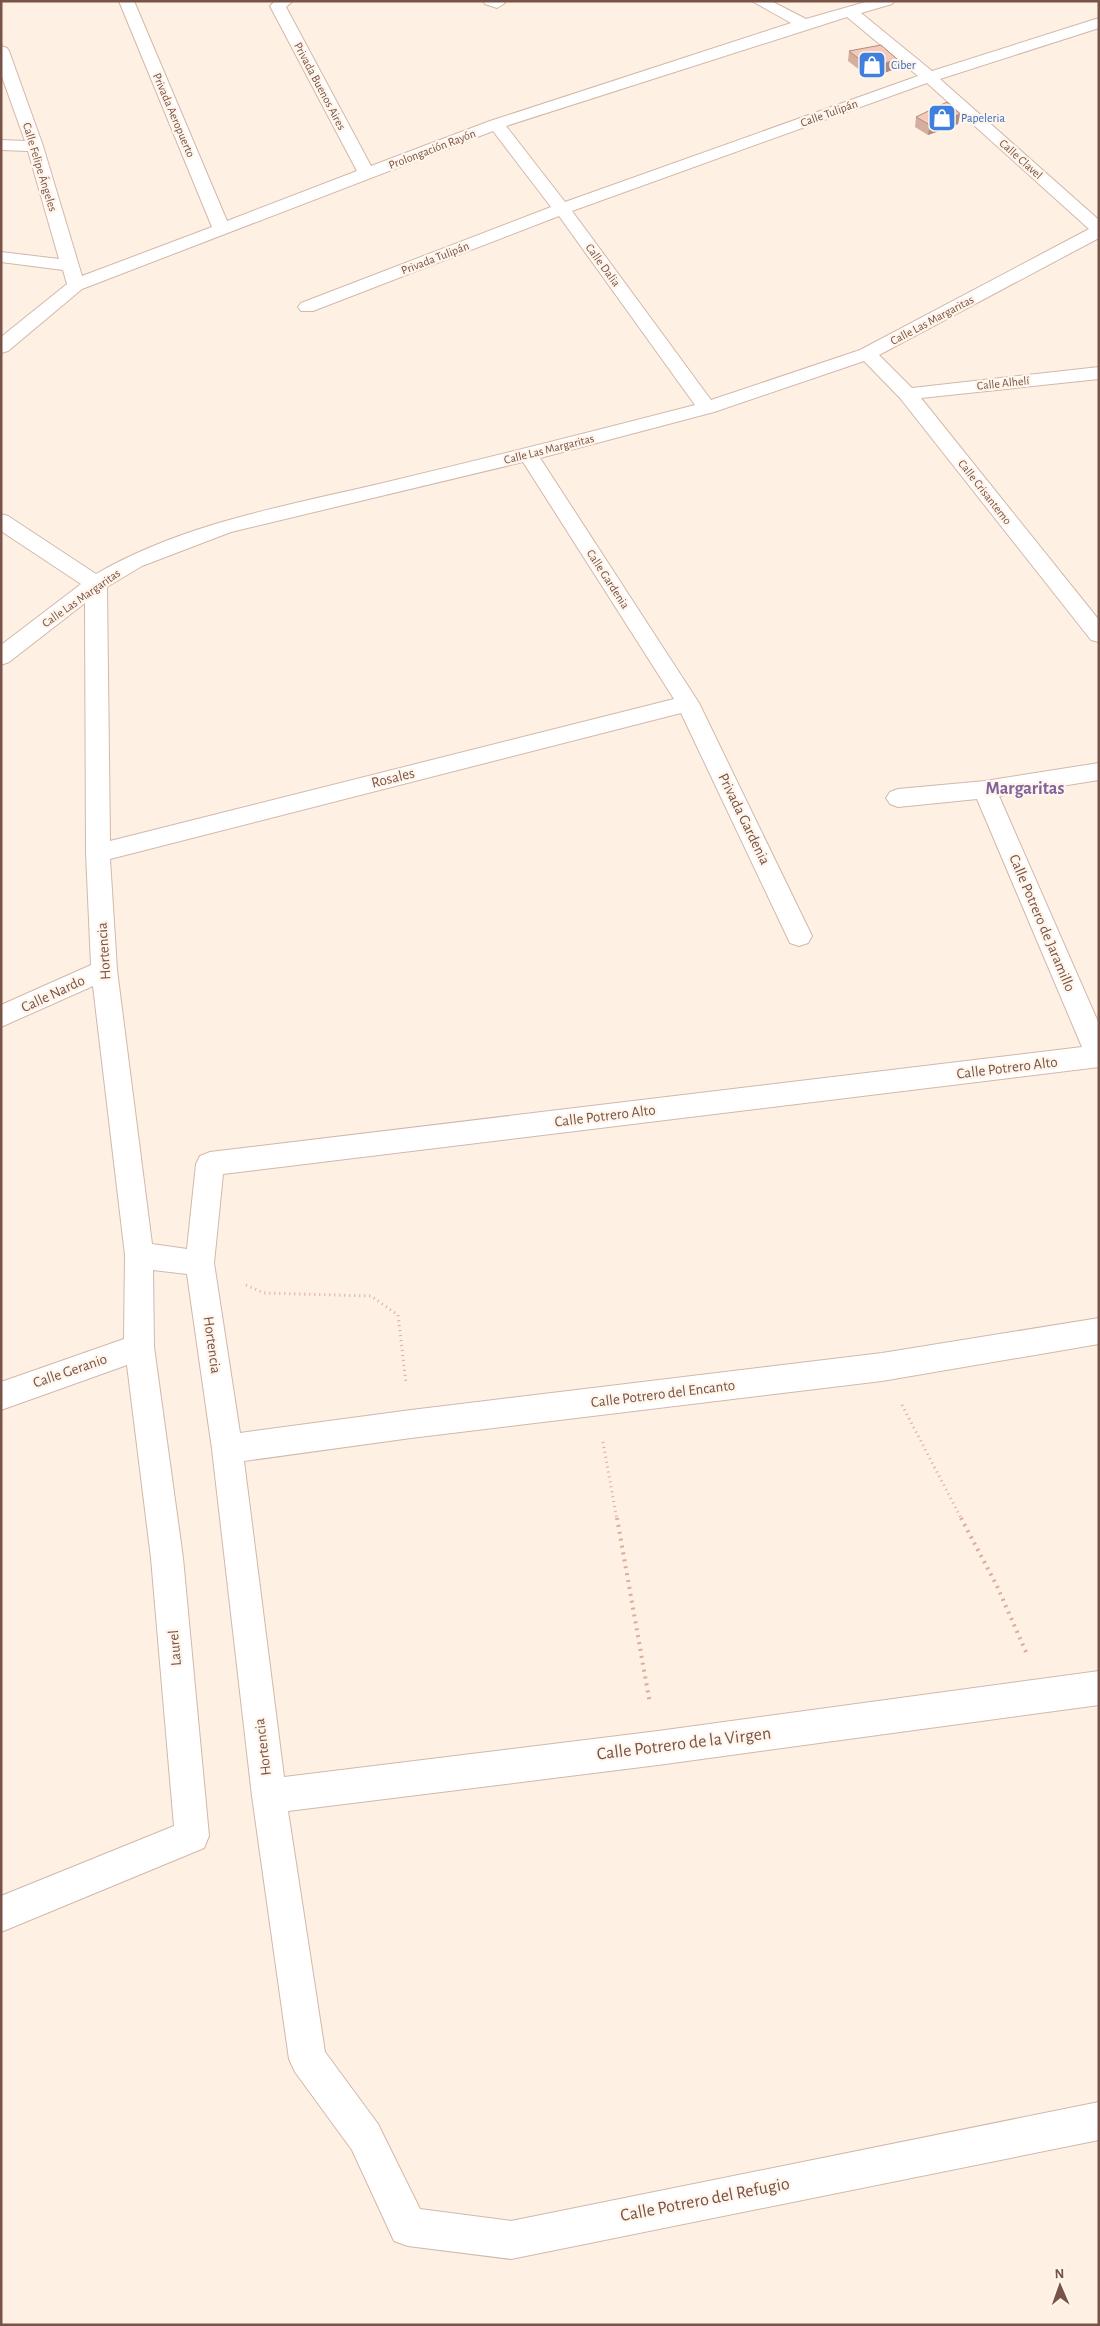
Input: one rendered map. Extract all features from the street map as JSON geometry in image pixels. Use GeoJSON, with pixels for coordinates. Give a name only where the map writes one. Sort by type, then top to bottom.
{"type":"FeatureCollection","features":[{"type":"Feature","properties":{"kind":"street","name":"Privada Aeropuerto"},"geometry":{"type":"LineString","coordinates":[[126,1],[222,229]]}},
{"type":"Feature","properties":{"kind":"street","name":"Privada Buenos Aires"},"geometry":{"type":"LineString","coordinates":[[286,1],[278,6],[367,174]]}},
{"type":"Feature","properties":{"kind":"street"},"geometry":{"type":"LineString","coordinates":[[760,1],[804,24]]}},
{"type":"Feature","properties":{"kind":"street","name":"Prolongación Rayón"},"geometry":{"type":"LineString","coordinates":[[1,347],[76,285],[496,124],[804,24],[887,1]]}},
{"type":"Feature","properties":{"kind":"street","name":"Calle Clavel"},"geometry":{"type":"LineString","coordinates":[[851,12],[930,77],[1099,230]]}},
{"type":"Feature","properties":{"kind":"street","name":"Calle Tulipán"},"geometry":{"type":"LineString","coordinates":[[562,209],[930,77],[1099,24]]}},
{"type":"Feature","properties":{"kind":"street","name":"Calle Felipe Ángeles"},"geometry":{"type":"LineString","coordinates":[[1,51],[35,146],[76,285]]}},
{"type":"Feature","properties":{"kind":"street","name":"Calle Dalia"},"geometry":{"type":"LineString","coordinates":[[496,124],[562,209],[708,408]]}},
{"type":"Feature","properties":{"kind":"street"},"geometry":{"type":"LineString","coordinates":[[1,145],[35,146]]}},
{"type":"Feature","properties":{"kind":"street","name":"Privada Tulipán"},"geometry":{"type":"LineString","coordinates":[[307,307],[562,209]]}},
{"type":"Feature","properties":{"kind":"street","name":"Calle Las Margaritas"},"geometry":{"type":"LineString","coordinates":[[1,657],[96,584],[135,561],[226,527],[528,455],[708,408],[867,354],[1099,230]]}},
{"type":"Feature","properties":{"kind":"street"},"geometry":{"type":"LineString","coordinates":[[1,257],[70,266]]}},
{"type":"Feature","properties":{"kind":"street","name":"Calle Crisantemo"},"geometry":{"type":"LineString","coordinates":[[867,354],[907,394],[1099,635]]}},
{"type":"Feature","properties":{"kind":"street","name":"Calle Alhelí"},"geometry":{"type":"LineString","coordinates":[[907,394],[1099,373]]}},
{"type":"Feature","properties":{"kind":"street","name":"Calle Gardenia"},"geometry":{"type":"LineString","coordinates":[[528,455],[688,703]]}},
{"type":"Feature","properties":{"kind":"street"},"geometry":{"type":"LineString","coordinates":[[1,520],[96,584]]}},
{"type":"Feature","properties":{"kind":"street","name":"Hortencia"},"geometry":{"type":"LineString","coordinates":[[96,584],[98,853],[104,970],[139,1255]]}},
{"type":"Feature","properties":{"kind":"street","name":"Rosales"},"geometry":{"type":"LineString","coordinates":[[98,853],[688,703]]}},
{"type":"Feature","properties":{"kind":"street","name":"Privada Gardenia"},"geometry":{"type":"LineString","coordinates":[[688,703],[799,936]]}},
{"type":"Feature","properties":{"kind":"street"},"geometry":{"type":"LineString","coordinates":[[898,798],[985,790],[1099,771]]}},
{"type":"Feature","properties":{"kind":"street","name":"Calle Potrero de Jaramillo"},"geometry":{"type":"LineString","coordinates":[[985,790],[1099,1056]]}},
{"type":"Feature","properties":{"kind":"street","name":"Calle Nardo"},"geometry":{"type":"LineString","coordinates":[[1,1017],[104,970]]}},
{"type":"Feature","properties":{"kind":"street","name":"Calle Potrero Alto"},"geometry":{"type":"LineString","coordinates":[[200,1263],[210,1164],[1099,1056]]}},
{"type":"Feature","properties":{"kind":"street"},"geometry":{"type":"LineString","coordinates":[[139,1255],[200,1263]]}},
{"type":"Feature","properties":{"kind":"street","name":"Laurel"},"geometry":{"type":"LineString","coordinates":[[1,1914],[192,1836],[167,1558],[139,1347],[139,1255]]}},
{"type":"Feature","properties":{"kind":"street","name":"Hortencia"},"geometry":{"type":"LineString","coordinates":[[200,1263],[227,1449],[269,1796],[308,2059],[365,2137]]}},
{"type":"Feature","properties":{"kind":"street","name":"Calle Potrero del Encanto"},"geometry":{"type":"LineString","coordinates":[[227,1449],[411,1424],[882,1367],[1099,1331]]}},
{"type":"Feature","properties":{"kind":"street","name":"Calle Geranio"},"geometry":{"type":"LineString","coordinates":[[1,1396],[139,1347]]}},
{"type":"Feature","properties":{"kind":"street","name":"Calle Potrero de la Virgen"},"geometry":{"type":"LineString","coordinates":[[269,1796],[658,1748],[1099,1688]]}},
{"type":"Feature","properties":{"kind":"street","name":"Calle Potrero del Refugio"},"geometry":{"type":"LineString","coordinates":[[365,2137],[408,2227],[511,2240],[1099,2121]]}},
{"type":"Feature","properties":{"kind":"path"},"geometry":{"type":"LineString","coordinates":[[200,1263],[264,1293],[371,1296],[398,1315],[411,1424]]}},
{"type":"Feature","properties":{"kind":"path"},"geometry":{"type":"LineString","coordinates":[[882,1367],[997,1586],[1046,1696]]}},
{"type":"Feature","properties":{"kind":"path"},"geometry":{"type":"LineString","coordinates":[[596,1402],[658,1748]]}},
{"type":"Feature","properties":{"kind":"building"},"geometry":{"type":"Polygon","coordinates":[[[881,45],[897,59],[871,68],[849,51],[881,45]]]}},
{"type":"Feature","properties":{"kind":"building"},"geometry":{"type":"Polygon","coordinates":[[[947,102],[960,114],[930,125],[916,117],[947,102]]]}},
{"type":"Feature","properties":{"kind":"place","name":"Ciber"},"geometry":{"type":"Point","coordinates":[872,65]}},
{"type":"Feature","properties":{"kind":"place","name":"Papeleria"},"geometry":{"type":"Point","coordinates":[942,118]}},
{"type":"Feature","properties":{"kind":"district","name":"Margaritas"},"geometry":{"type":"Point","coordinates":[1025,789]}}]}
